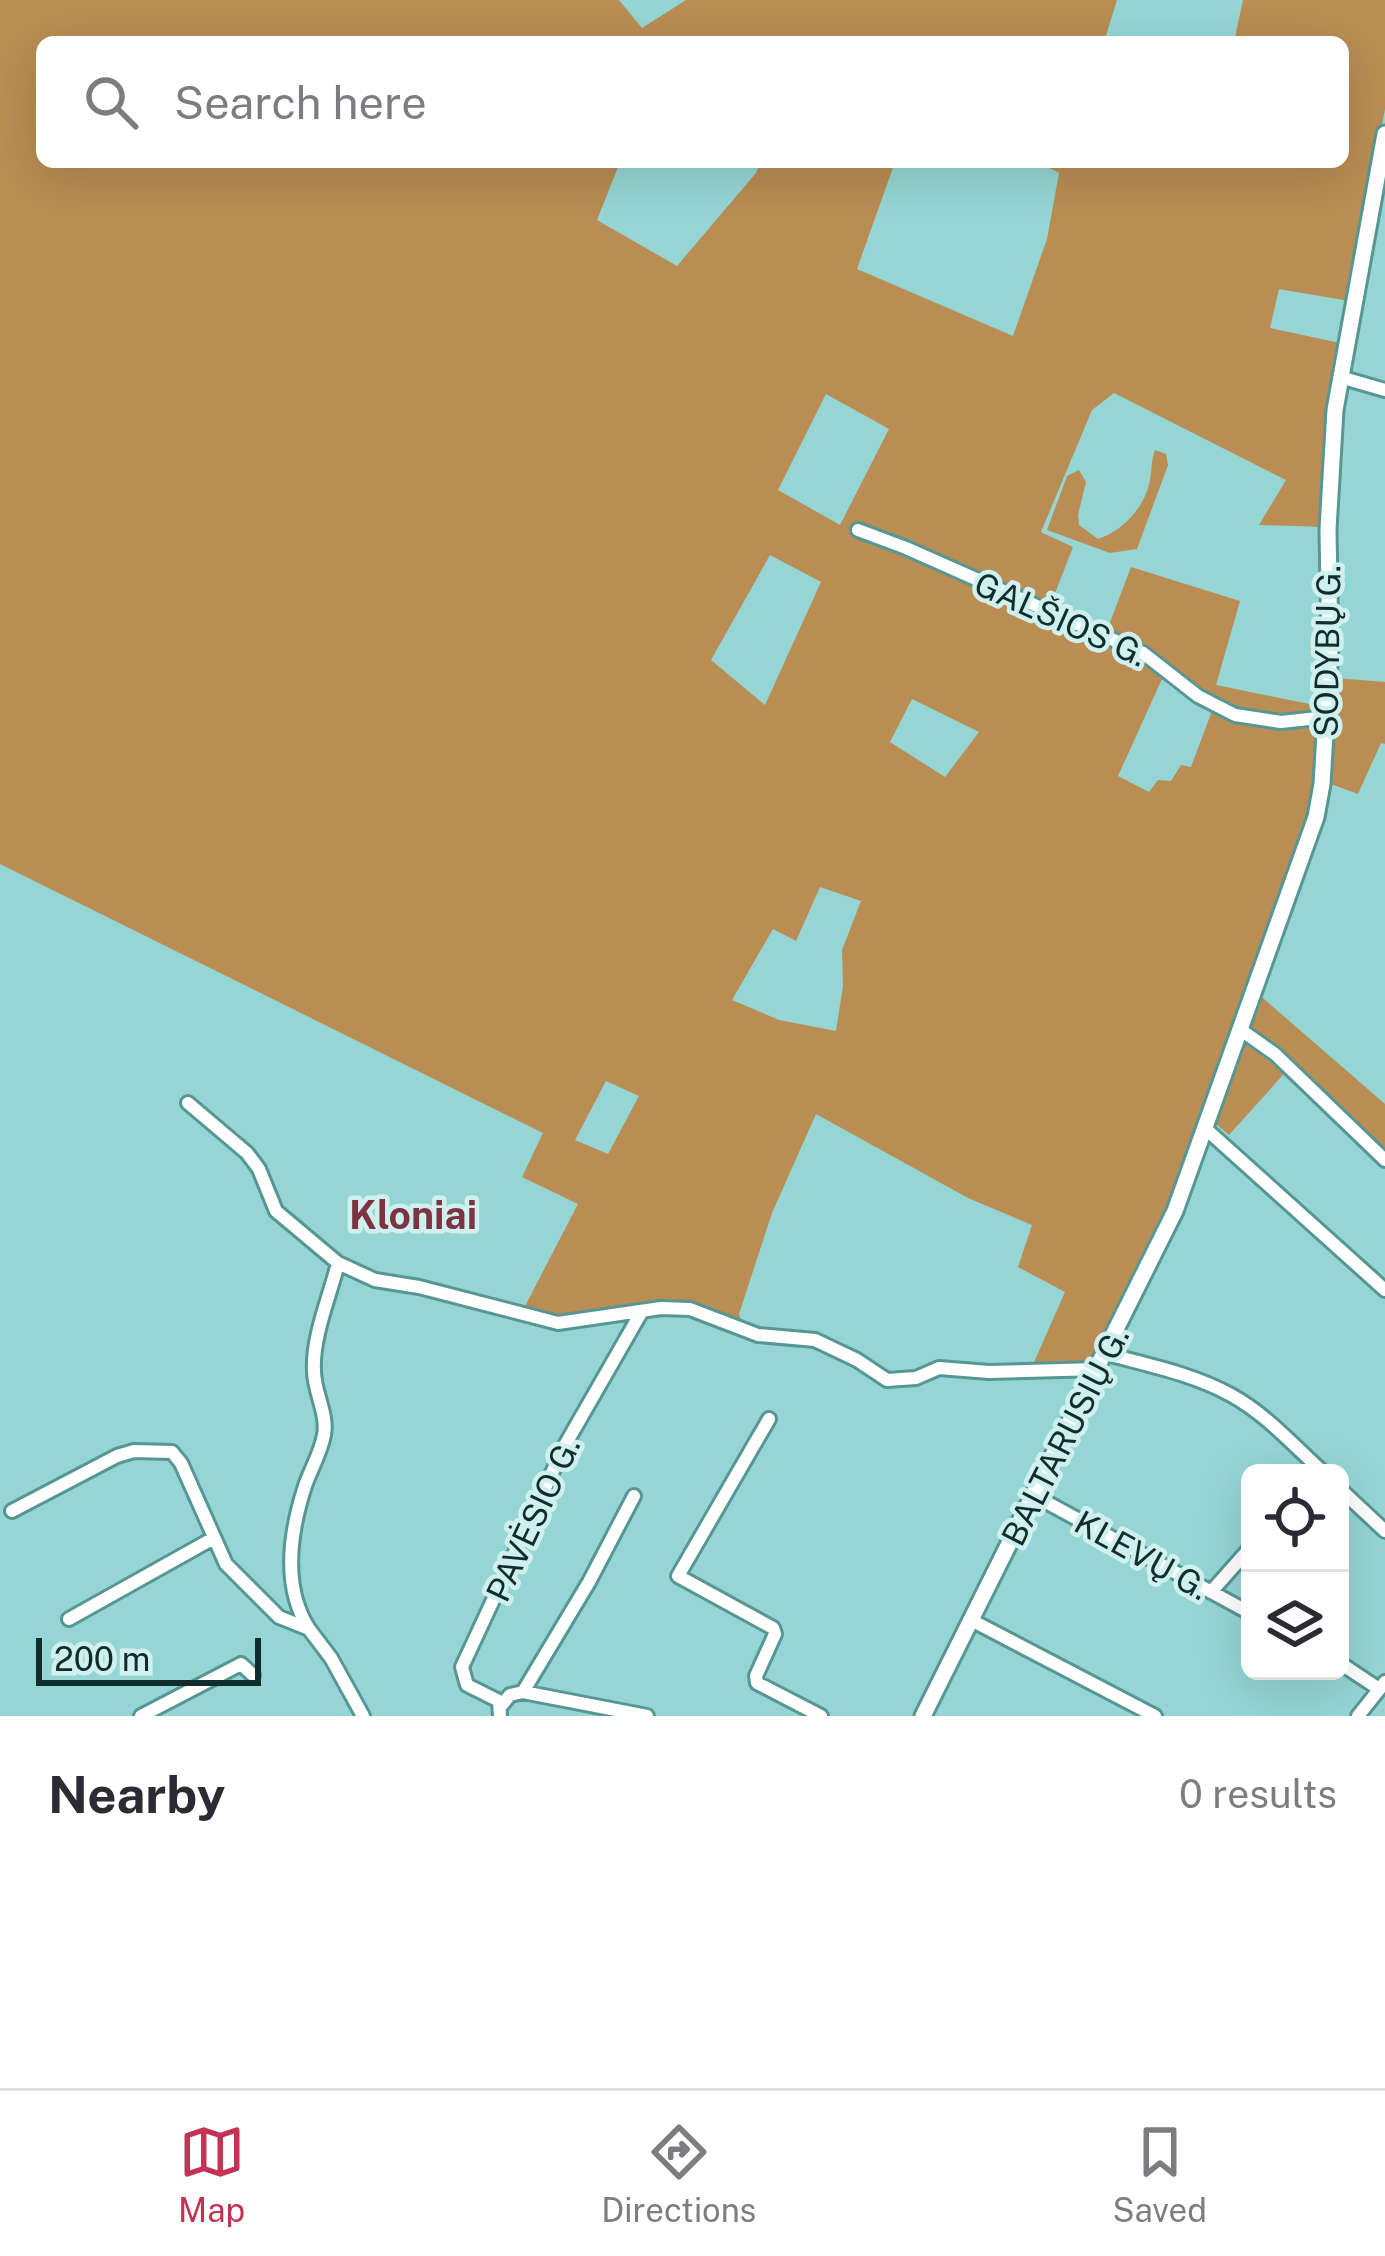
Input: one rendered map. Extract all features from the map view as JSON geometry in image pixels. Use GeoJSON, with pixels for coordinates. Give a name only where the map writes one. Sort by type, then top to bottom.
{"type":"FeatureCollection","features":[{"type":"Feature","properties":{"kind":"main road","name":"SODYBŲ G."},"geometry":{"type":"LineString","coordinates":[[1199,1152],[1316,817],[1327,717],[1331,453],[1340,377],[1385,134]]}},
{"type":"Feature","properties":{"kind":"main road","name":"BALTARUSIŲ G."},"geometry":{"type":"LineString","coordinates":[[923,1716],[1103,1362],[1199,1152]]}},
{"type":"Feature","properties":{"kind":"street"},"geometry":{"type":"LineString","coordinates":[[1340,377],[1385,390]]}},
{"type":"Feature","properties":{"kind":"street","name":"GALŠIOS G."},"geometry":{"type":"LineString","coordinates":[[858,530],[1143,653],[1198,696],[1235,715],[1281,722],[1327,717]]}},
{"type":"Feature","properties":{"kind":"street"},"geometry":{"type":"LineString","coordinates":[[1241,1030],[1275,1054],[1385,1160]]}},
{"type":"Feature","properties":{"kind":"street"},"geometry":{"type":"LineString","coordinates":[[188,1103],[247,1153],[276,1211],[338,1263],[375,1280],[419,1287],[546,1322],[690,1309],[758,1335],[815,1340],[887,1380],[916,1378],[939,1368],[989,1372],[1103,1362],[1163,1369],[1229,1394],[1313,1464]]}},
{"type":"Feature","properties":{"kind":"street"},"geometry":{"type":"LineString","coordinates":[[1207,1130],[1385,1290]]}},
{"type":"Feature","properties":{"kind":"street"},"geometry":{"type":"LineString","coordinates":[[338,1263],[314,1371],[326,1427],[304,1489],[293,1541],[291,1586],[297,1610],[363,1716]]}},
{"type":"Feature","properties":{"kind":"street","name":"PAVĖSIO G."},"geometry":{"type":"LineString","coordinates":[[500,1711],[467,1685],[462,1667],[564,1447],[642,1311]]}},
{"type":"Feature","properties":{"kind":"street"},"geometry":{"type":"LineString","coordinates":[[770,1419],[678,1576],[772,1628],[775,1634],[755,1676],[757,1683],[820,1716]]}},
{"type":"Feature","properties":{"kind":"street"},"geometry":{"type":"LineString","coordinates":[[11,1511],[102,1462],[134,1451],[172,1452],[232,1574],[291,1624],[309,1629]]}},
{"type":"Feature","properties":{"kind":"street"},"geometry":{"type":"LineString","coordinates":[[523,1692],[634,1496]]}},
{"type":"Feature","properties":{"kind":"street","name":"KLEVŲ G."},"geometry":{"type":"LineString","coordinates":[[1035,1496],[1241,1608]]}},
{"type":"Feature","properties":{"kind":"street"},"geometry":{"type":"LineString","coordinates":[[1349,1497],[1385,1531]]}},
{"type":"Feature","properties":{"kind":"street"},"geometry":{"type":"LineString","coordinates":[[69,1619],[212,1540]]}},
{"type":"Feature","properties":{"kind":"street"},"geometry":{"type":"LineString","coordinates":[[1211,1592],[1241,1558]]}},
{"type":"Feature","properties":{"kind":"street"},"geometry":{"type":"LineString","coordinates":[[971,1620],[1155,1716]]}},
{"type":"Feature","properties":{"kind":"street"},"geometry":{"type":"LineString","coordinates":[[141,1716],[241,1664],[253,1675]]}},
{"type":"Feature","properties":{"kind":"street"},"geometry":{"type":"LineString","coordinates":[[1349,1668],[1382,1685],[1358,1716]]}},
{"type":"Feature","properties":{"kind":"street"},"geometry":{"type":"LineString","coordinates":[[500,1711],[510,1694],[523,1692],[647,1716]]}},
{"type":"Feature","properties":{"kind":"shaded area"},"geometry":{"type":"Polygon","coordinates":[[[0,0],[619,0],[642,28],[686,0],[1117,0],[1106,36],[36,36],[36,168],[618,168],[597,220],[677,266],[758,168],[893,168],[857,269],[1013,336],[1047,239],[1059,173],[1049,168],[1349,168],[1349,36],[1235,36],[1243,0],[1385,0],[1385,109],[1349,301],[1279,289],[1270,328],[1340,343],[1326,527],[1259,525],[1286,480],[1114,393],[1092,410],[1041,532],[1073,547],[1050,606],[1106,633],[1131,567],[1240,601],[1216,685],[1324,707],[1317,792],[1178,1193],[1095,1366],[1031,1369],[1065,1292],[1018,1267],[1032,1225],[968,1198],[816,1114],[772,1213],[739,1314],[743,1327],[700,1308],[564,1320],[523,1310],[578,1204],[522,1177],[543,1133],[0,864],[0,0]],[[826,394],[778,490],[840,525],[889,429],[826,394]],[[770,555],[711,660],[765,705],[821,582],[770,555]],[[1162,679],[1118,776],[1149,792],[1158,780],[1171,781],[1181,765],[1191,767],[1212,711],[1162,679]],[[912,699],[890,742],[945,777],[979,732],[912,699]],[[820,887],[796,941],[773,929],[732,1000],[779,1020],[836,1031],[843,986],[842,950],[861,901],[820,887]],[[606,1081],[575,1140],[608,1154],[639,1096],[606,1081]]]}},
{"type":"Feature","properties":{"kind":"shaded area"},"geometry":{"type":"Polygon","coordinates":[[[1155,450],[1166,454],[1168,465],[1137,549],[1110,553],[1047,530],[1067,476],[1079,470],[1086,482],[1079,525],[1098,539],[1116,530],[1143,499],[1155,450]]]}},
{"type":"Feature","properties":{"kind":"shaded area"},"geometry":{"type":"Polygon","coordinates":[[[1336,678],[1385,682],[1385,744],[1381,743],[1358,794],[1328,783],[1336,678]]]}},
{"type":"Feature","properties":{"kind":"shaded area"},"geometry":{"type":"Polygon","coordinates":[[[1257,993],[1385,1104],[1385,1154],[1291,1066],[1229,1135],[1216,1124],[1257,993]]]}},
{"type":"Feature","properties":{"kind":"district","name":"Kloniai"},"geometry":{"type":"Point","coordinates":[413,1215]}}]}
